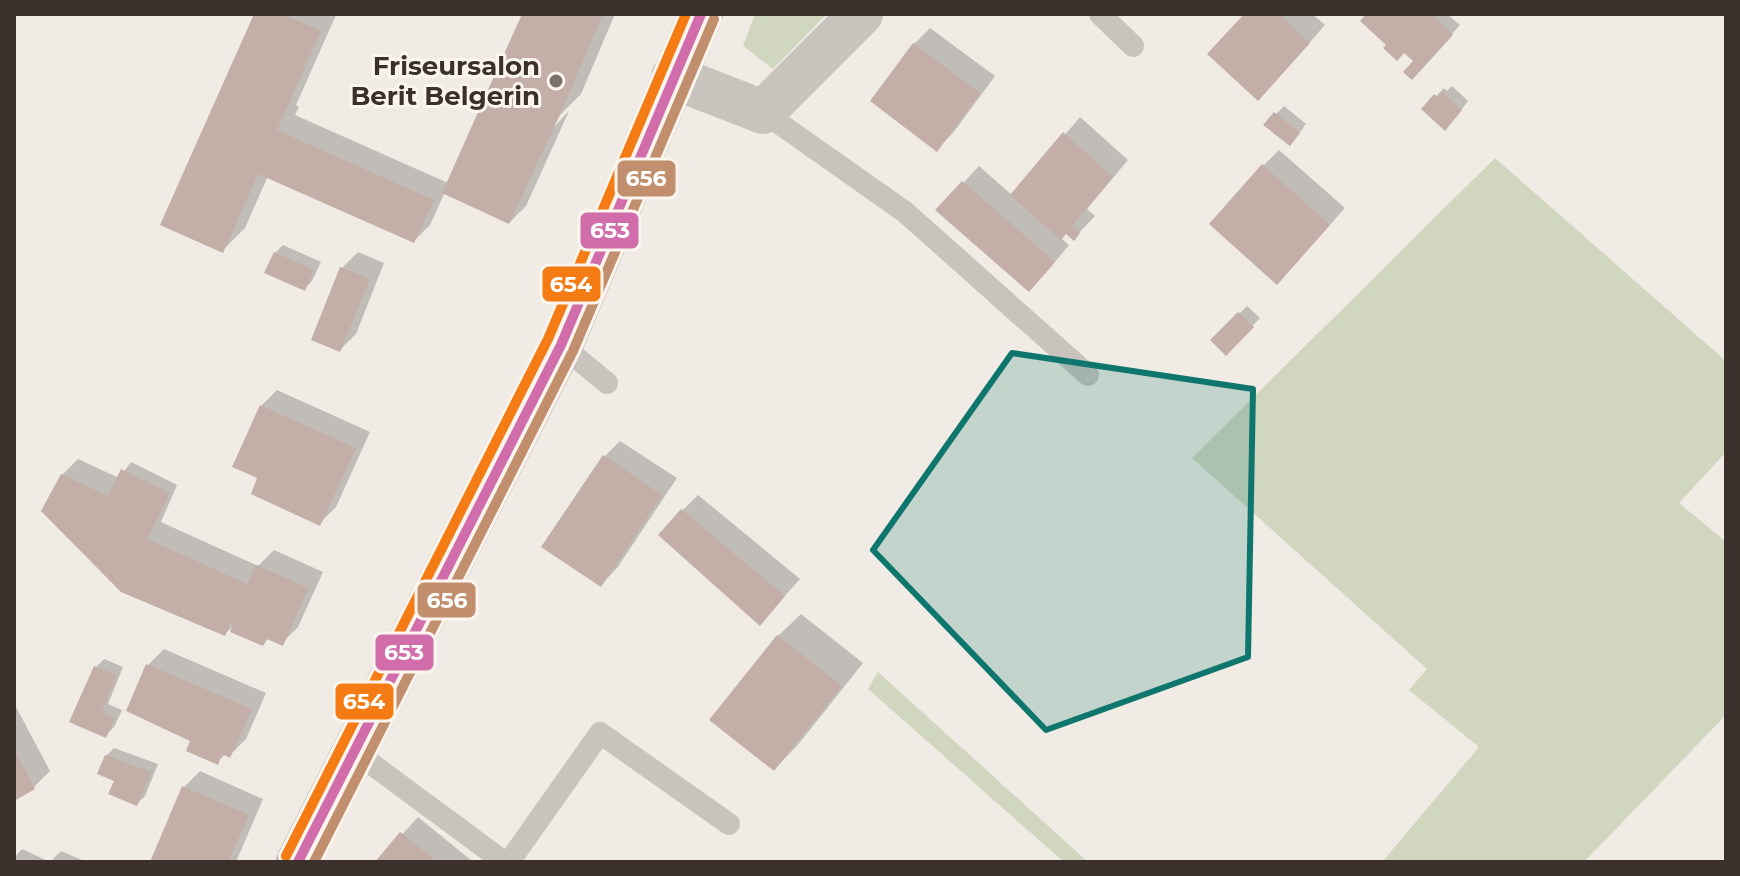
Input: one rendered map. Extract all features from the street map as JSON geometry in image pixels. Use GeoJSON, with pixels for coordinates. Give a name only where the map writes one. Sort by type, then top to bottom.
{"type":"FeatureCollection","features":[{"type":"Feature","properties":{"kind":"main road"},"geometry":{"type":"LineString","coordinates":[[298,862],[561,345],[701,14]]}},
{"type":"Feature","properties":{"kind":"street"},"geometry":{"type":"LineString","coordinates":[[673,77],[763,112],[861,14]]}},
{"type":"Feature","properties":{"kind":"lane"},"geometry":{"type":"LineString","coordinates":[[1100,14],[1133,46]]}},
{"type":"Feature","properties":{"kind":"lane"},"geometry":{"type":"LineString","coordinates":[[763,112],[905,212],[1088,375]]}},
{"type":"Feature","properties":{"kind":"lane"},"geometry":{"type":"LineString","coordinates":[[561,345],[607,383]]}},
{"type":"Feature","properties":{"kind":"lane"},"geometry":{"type":"LineString","coordinates":[[354,751],[507,862],[600,733],[729,824]]}},
{"type":"Feature","properties":{"kind":"highlighted area"},"geometry":{"type":"Polygon","coordinates":[[[1012,353],[1253,389],[1248,657],[1046,730],[873,550],[1012,353]]]}},
{"type":"Feature","properties":{"kind":"green space"},"geometry":{"type":"Polygon","coordinates":[[[755,14],[827,14],[773,69],[743,46],[755,14]]]}},
{"type":"Feature","properties":{"kind":"green space"},"geometry":{"type":"Polygon","coordinates":[[[1495,158],[1726,361],[1726,452],[1679,503],[1726,542],[1726,715],[1584,862],[1382,862],[1479,747],[1409,690],[1427,669],[1192,458],[1495,158]]]}},
{"type":"Feature","properties":{"kind":"green space"},"geometry":{"type":"Polygon","coordinates":[[[878,672],[1088,862],[1064,862],[868,689],[878,672]]]}},
{"type":"Feature","properties":{"kind":"building"},"geometry":{"type":"Polygon","coordinates":[[[254,14],[282,14],[321,31],[277,130],[434,200],[414,243],[258,174],[223,253],[160,225],[254,14]]]}},
{"type":"Feature","properties":{"kind":"building"},"geometry":{"type":"Polygon","coordinates":[[[522,14],[603,14],[509,224],[442,193],[522,14]]]}},
{"type":"Feature","properties":{"kind":"building"},"geometry":{"type":"Polygon","coordinates":[[[1244,14],[1279,14],[1310,43],[1258,101],[1207,54],[1244,14]]]}},
{"type":"Feature","properties":{"kind":"building"},"geometry":{"type":"Polygon","coordinates":[[[1366,14],[1431,14],[1453,35],[1412,80],[1403,72],[1413,61],[1404,53],[1397,61],[1383,48],[1386,45],[1360,21],[1366,14]]]}},
{"type":"Feature","properties":{"kind":"building"},"geometry":{"type":"Polygon","coordinates":[[[913,43],[980,93],[937,152],[870,101],[913,43]]]}},
{"type":"Feature","properties":{"kind":"building"},"geometry":{"type":"Polygon","coordinates":[[[1442,92],[1462,110],[1445,131],[1421,109],[1434,94],[1438,97],[1442,92]]]}},
{"type":"Feature","properties":{"kind":"building"},"geometry":{"type":"Polygon","coordinates":[[[1274,112],[1300,133],[1290,146],[1263,125],[1274,112]]]}},
{"type":"Feature","properties":{"kind":"building"},"geometry":{"type":"Polygon","coordinates":[[[1063,132],[1113,177],[1072,226],[1080,233],[1074,241],[1066,234],[1061,240],[1010,195],[1063,132]]]}},
{"type":"Feature","properties":{"kind":"building"},"geometry":{"type":"Polygon","coordinates":[[[1262,164],[1330,225],[1277,285],[1209,224],[1262,164]]]}},
{"type":"Feature","properties":{"kind":"building"},"geometry":{"type":"Polygon","coordinates":[[[962,181],[1055,262],[1029,292],[935,210],[962,181]]]}},
{"type":"Feature","properties":{"kind":"building"},"geometry":{"type":"Polygon","coordinates":[[[274,252],[314,270],[305,291],[264,273],[274,252]]]}},
{"type":"Feature","properties":{"kind":"building"},"geometry":{"type":"Polygon","coordinates":[[[340,267],[370,279],[340,352],[311,340],[340,267]]]}},
{"type":"Feature","properties":{"kind":"building"},"geometry":{"type":"Polygon","coordinates":[[[1238,312],[1254,327],[1226,356],[1210,340],[1238,312]]]}},
{"type":"Feature","properties":{"kind":"building"},"geometry":{"type":"Polygon","coordinates":[[[260,405],[356,448],[320,526],[251,494],[257,478],[232,467],[260,405]]]}},
{"type":"Feature","properties":{"kind":"building"},"geometry":{"type":"Polygon","coordinates":[[[603,455],[662,495],[601,587],[541,547],[603,455]]]}},
{"type":"Feature","properties":{"kind":"building"},"geometry":{"type":"Polygon","coordinates":[[[121,469],[170,493],[147,539],[247,584],[256,565],[308,588],[283,646],[267,639],[263,646],[230,632],[233,624],[230,622],[225,636],[121,592],[41,511],[61,474],[108,496],[121,469]]]}},
{"type":"Feature","properties":{"kind":"building"},"geometry":{"type":"Polygon","coordinates":[[[681,509],[785,596],[760,626],[658,535],[681,509]]]}},
{"type":"Feature","properties":{"kind":"building"},"geometry":{"type":"Polygon","coordinates":[[[777,635],[842,686],[774,771],[709,720],[777,635]]]}},
{"type":"Feature","properties":{"kind":"building"},"geometry":{"type":"Polygon","coordinates":[[[146,664],[252,709],[230,758],[222,754],[218,765],[186,751],[190,741],[126,711],[146,664]]]}},
{"type":"Feature","properties":{"kind":"building"},"geometry":{"type":"Polygon","coordinates":[[[94,666],[117,675],[102,712],[115,718],[106,738],[69,722],[94,666]]]}},
{"type":"Feature","properties":{"kind":"building"},"geometry":{"type":"Polygon","coordinates":[[[14,749],[35,789],[14,801],[14,749]]]}},
{"type":"Feature","properties":{"kind":"building"},"geometry":{"type":"Polygon","coordinates":[[[105,755],[151,772],[137,806],[108,794],[114,781],[97,774],[105,755]]]}},
{"type":"Feature","properties":{"kind":"building"},"geometry":{"type":"Polygon","coordinates":[[[182,786],[249,815],[228,862],[150,862],[182,786]]]}},
{"type":"Feature","properties":{"kind":"building"},"geometry":{"type":"Polygon","coordinates":[[[400,832],[438,862],[375,862],[400,832]]]}},
{"type":"Feature","properties":{"kind":"transit line","name":"654"},"geometry":{"type":"LineString","coordinates":[[286,856],[548,339],[686,14]]}},
{"type":"Feature","properties":{"kind":"transit line","name":"653"},"geometry":{"type":"LineString","coordinates":[[298,862],[561,345],[701,14]]}},
{"type":"Feature","properties":{"kind":"transit line","name":"656"},"geometry":{"type":"LineString","coordinates":[[314,862],[573,351],[714,19]]}},
{"type":"Feature","properties":{"kind":"place","name":"Friseursalon Berit Belgerin"},"geometry":{"type":"Point","coordinates":[556,81]}}]}
